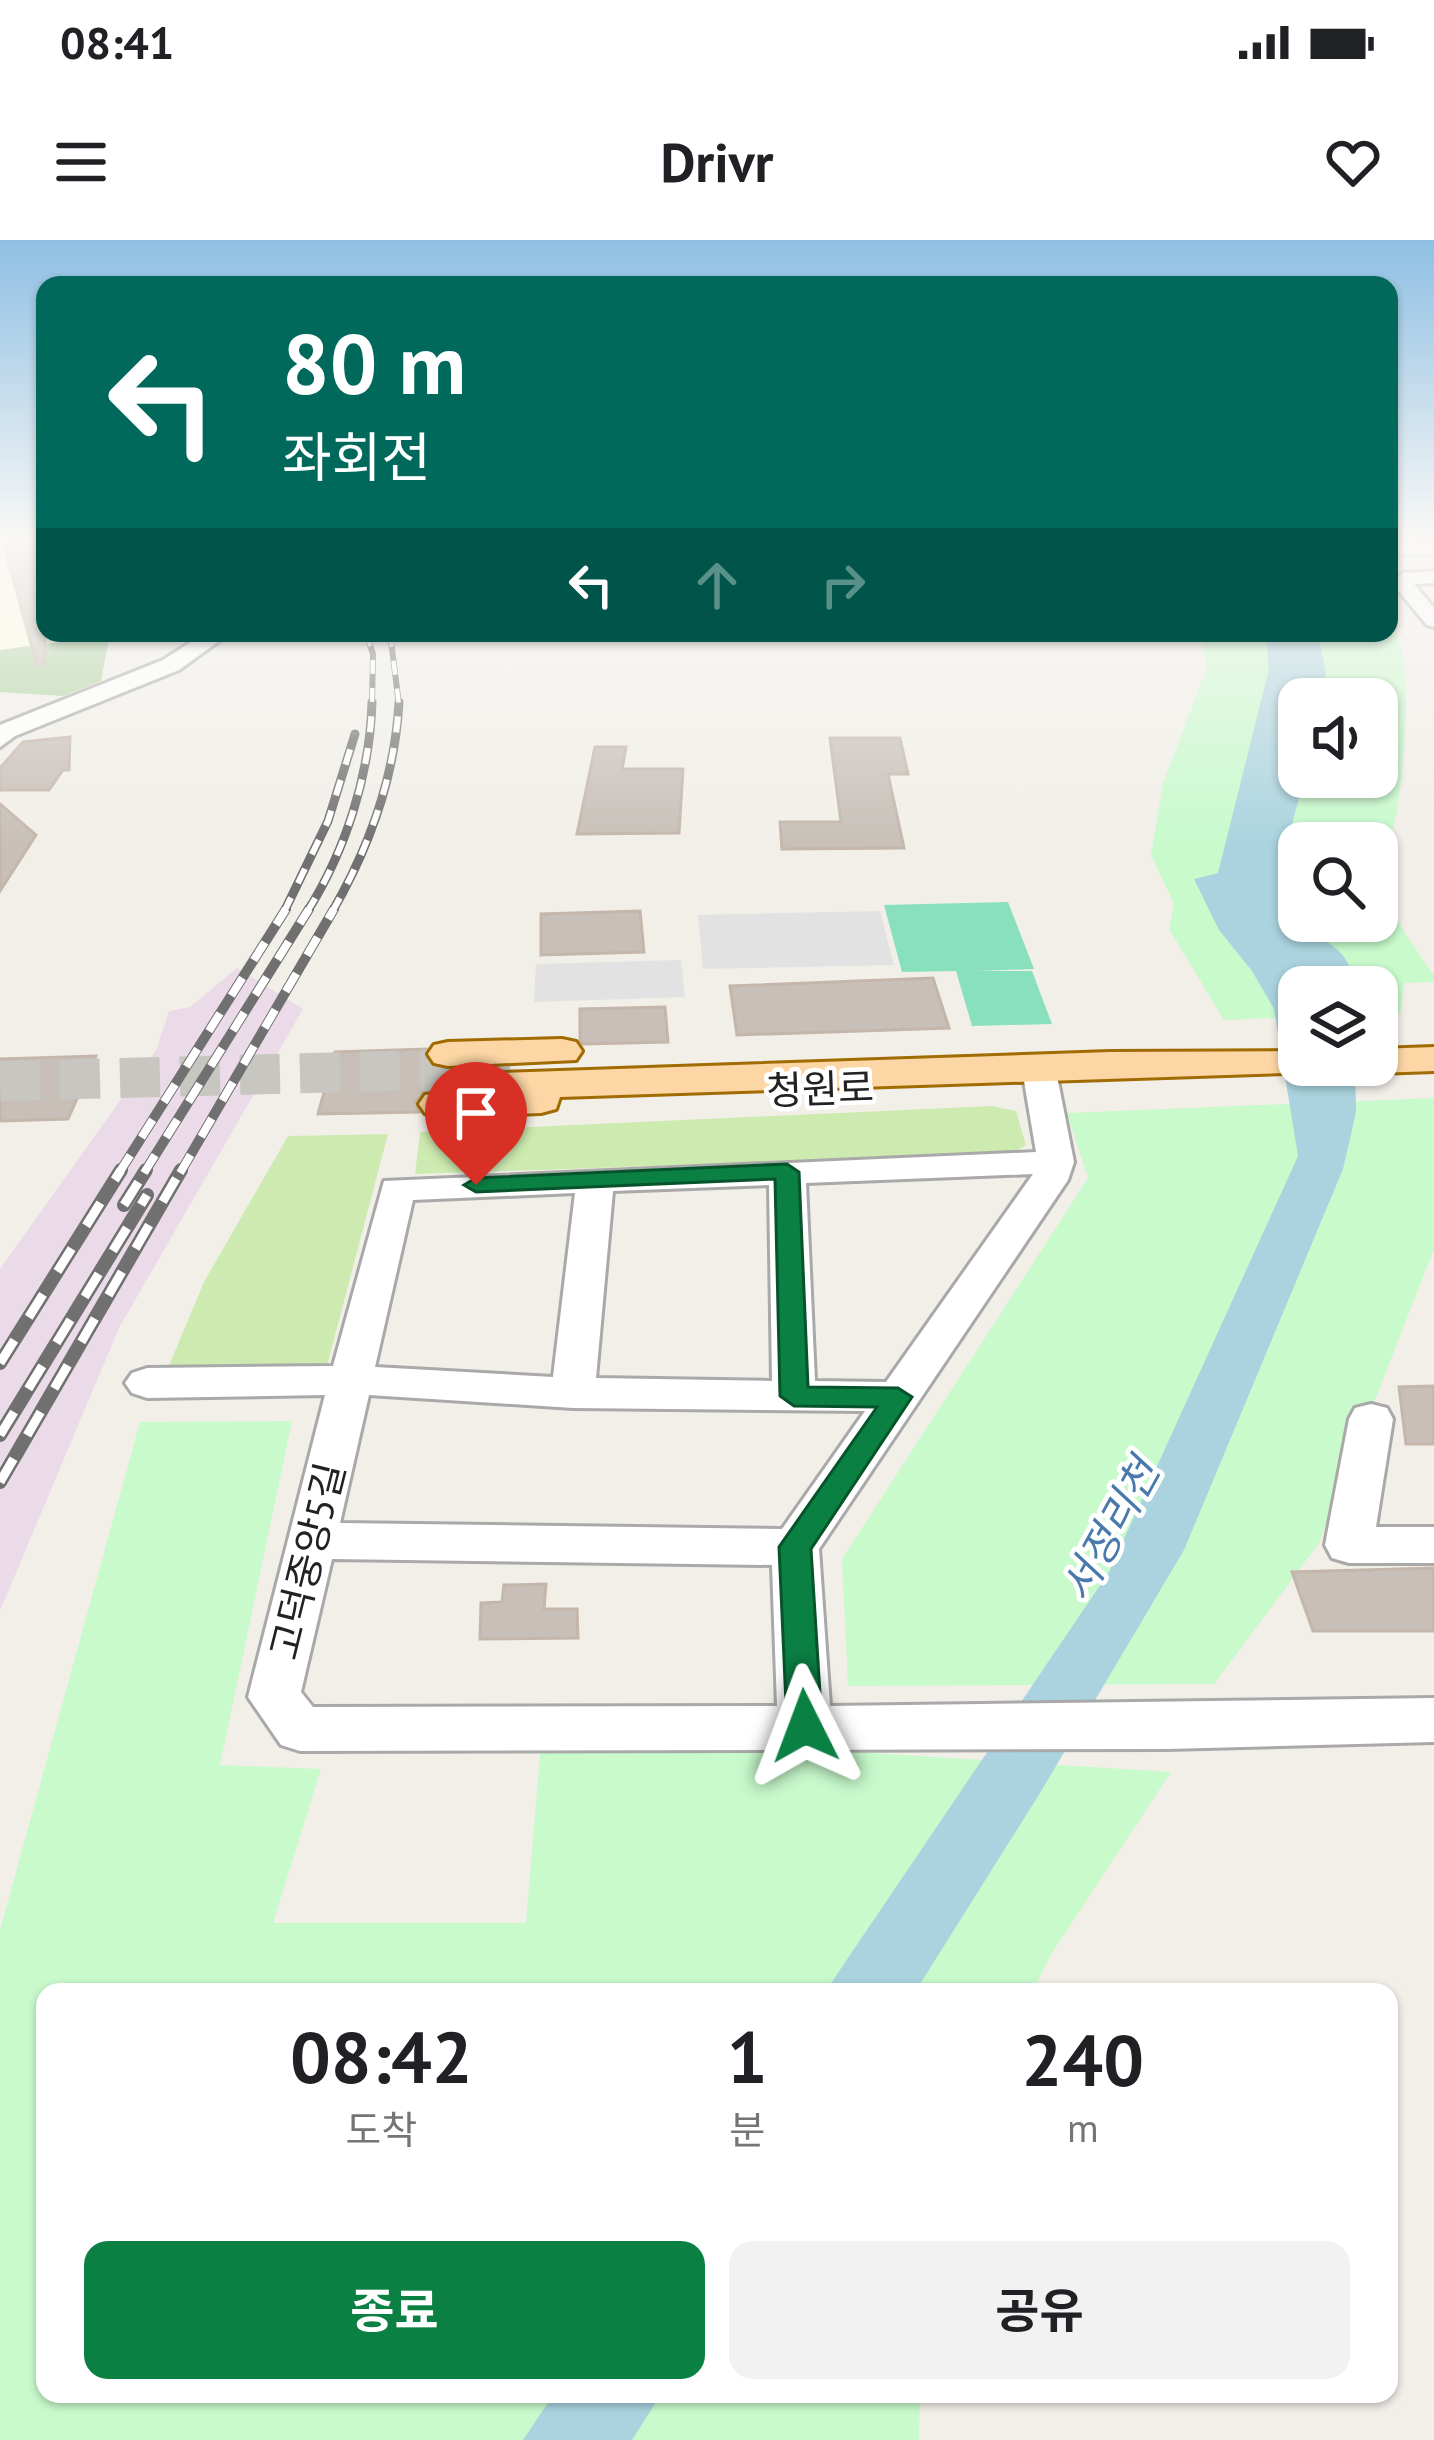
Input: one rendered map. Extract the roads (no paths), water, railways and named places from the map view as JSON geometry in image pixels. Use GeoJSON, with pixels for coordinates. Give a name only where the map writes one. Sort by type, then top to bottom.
{"type":"FeatureCollection","features":[{"type":"Feature","properties":{"kind":"main road","name":"청원로"},"geometry":{"type":"LineString","coordinates":[[440,1104],[503,1077],[1086,1065],[1278,1040]]}},
{"type":"Feature","properties":{"kind":"main road","name":"청원로"},"geometry":{"type":"LineString","coordinates":[[448,1054],[503,1077],[1041,1081],[1114,1078],[1193,1054],[1278,1062]]}},
{"type":"Feature","properties":{"kind":"street"},"geometry":{"type":"LineString","coordinates":[[2,734],[171,665],[206,642]]}},
{"type":"Feature","properties":{"kind":"street"},"geometry":{"type":"LineString","coordinates":[[1041,1081],[1056,1162],[1049,1180],[795,1547],[805,1726],[1167,1727],[1434,1720]]}},
{"type":"Feature","properties":{"kind":"street","name":"고덕중앙5길"},"geometry":{"type":"LineString","coordinates":[[805,1726],[300,1729],[274,1697],[397,1189],[1056,1162]]}},
{"type":"Feature","properties":{"kind":"street"},"geometry":{"type":"LineString","coordinates":[[787,1172],[794,1396]]}},
{"type":"Feature","properties":{"kind":"street"},"geometry":{"type":"LineString","coordinates":[[573,1394],[595,1180]]}},
{"type":"Feature","properties":{"kind":"street"},"geometry":{"type":"LineString","coordinates":[[147,1383],[353,1380],[573,1394],[898,1397]]}},
{"type":"Feature","properties":{"kind":"street"},"geometry":{"type":"LineString","coordinates":[[1371,1419],[1349,1545],[1434,1545]]}},
{"type":"Feature","properties":{"kind":"street"},"geometry":{"type":"LineString","coordinates":[[310,1541],[795,1547]]}},
{"type":"Feature","properties":{"kind":"water"},"geometry":{"type":"Polygon","coordinates":[[[1267,642],[1320,642],[1325,678],[1278,678],[1278,798],[1299,798],[1293,822],[1278,822],[1278,942],[1327,942],[1349,966],[1278,966],[1278,1034],[1274,1009],[1252,971],[1219,930],[1194,879],[1218,873],[1269,669],[1267,642]]]}},
{"type":"Feature","properties":{"kind":"water"},"geometry":{"type":"Polygon","coordinates":[[[1287,1086],[1355,1086],[1356,1112],[1343,1169],[1184,1550],[921,1983],[831,1983],[1109,1572],[1298,1156],[1287,1086]]]}},
{"type":"Feature","properties":{"kind":"water"},"geometry":{"type":"Polygon","coordinates":[[[548,2403],[655,2403],[632,2440],[523,2440],[548,2403]]]}},
{"type":"Feature","properties":{"kind":"tunnel"},"geometry":{"type":"LineString","coordinates":[[0,1081],[510,1068]]}},
{"type":"Feature","properties":{"kind":"railway"},"geometry":{"type":"LineString","coordinates":[[369,642],[372,705]]}},
{"type":"Feature","properties":{"kind":"railway"},"geometry":{"type":"LineString","coordinates":[[391,642],[399,704]]}},
{"type":"Feature","properties":{"kind":"railway"},"geometry":{"type":"LineString","coordinates":[[307,912],[353,811],[372,702]]}},
{"type":"Feature","properties":{"kind":"railway"},"geometry":{"type":"LineString","coordinates":[[332,912],[378,811],[399,704]]}},
{"type":"Feature","properties":{"kind":"railway"},"geometry":{"type":"LineString","coordinates":[[284,912],[328,821],[355,734]]}},
{"type":"Feature","properties":{"kind":"railway"},"geometry":{"type":"LineString","coordinates":[[119,1173],[286,909]]}},
{"type":"Feature","properties":{"kind":"railway"},"geometry":{"type":"LineString","coordinates":[[144,1173],[309,909]]}},
{"type":"Feature","properties":{"kind":"railway"},"geometry":{"type":"LineString","coordinates":[[180,1173],[334,909]]}},
{"type":"Feature","properties":{"kind":"railway"},"geometry":{"type":"LineString","coordinates":[[0,1363],[121,1170]]}},
{"type":"Feature","properties":{"kind":"railway"},"geometry":{"type":"LineString","coordinates":[[124,1205],[146,1170]]}},
{"type":"Feature","properties":{"kind":"railway"},"geometry":{"type":"LineString","coordinates":[[0,1482],[181,1170]]}},
{"type":"Feature","properties":{"kind":"railway"},"geometry":{"type":"LineString","coordinates":[[0,1435],[147,1195]]}},
{"type":"Feature","properties":{"kind":"water label","name":"서정리천"},"geometry":{"type":"Point","coordinates":[1110,1530]}}]}
